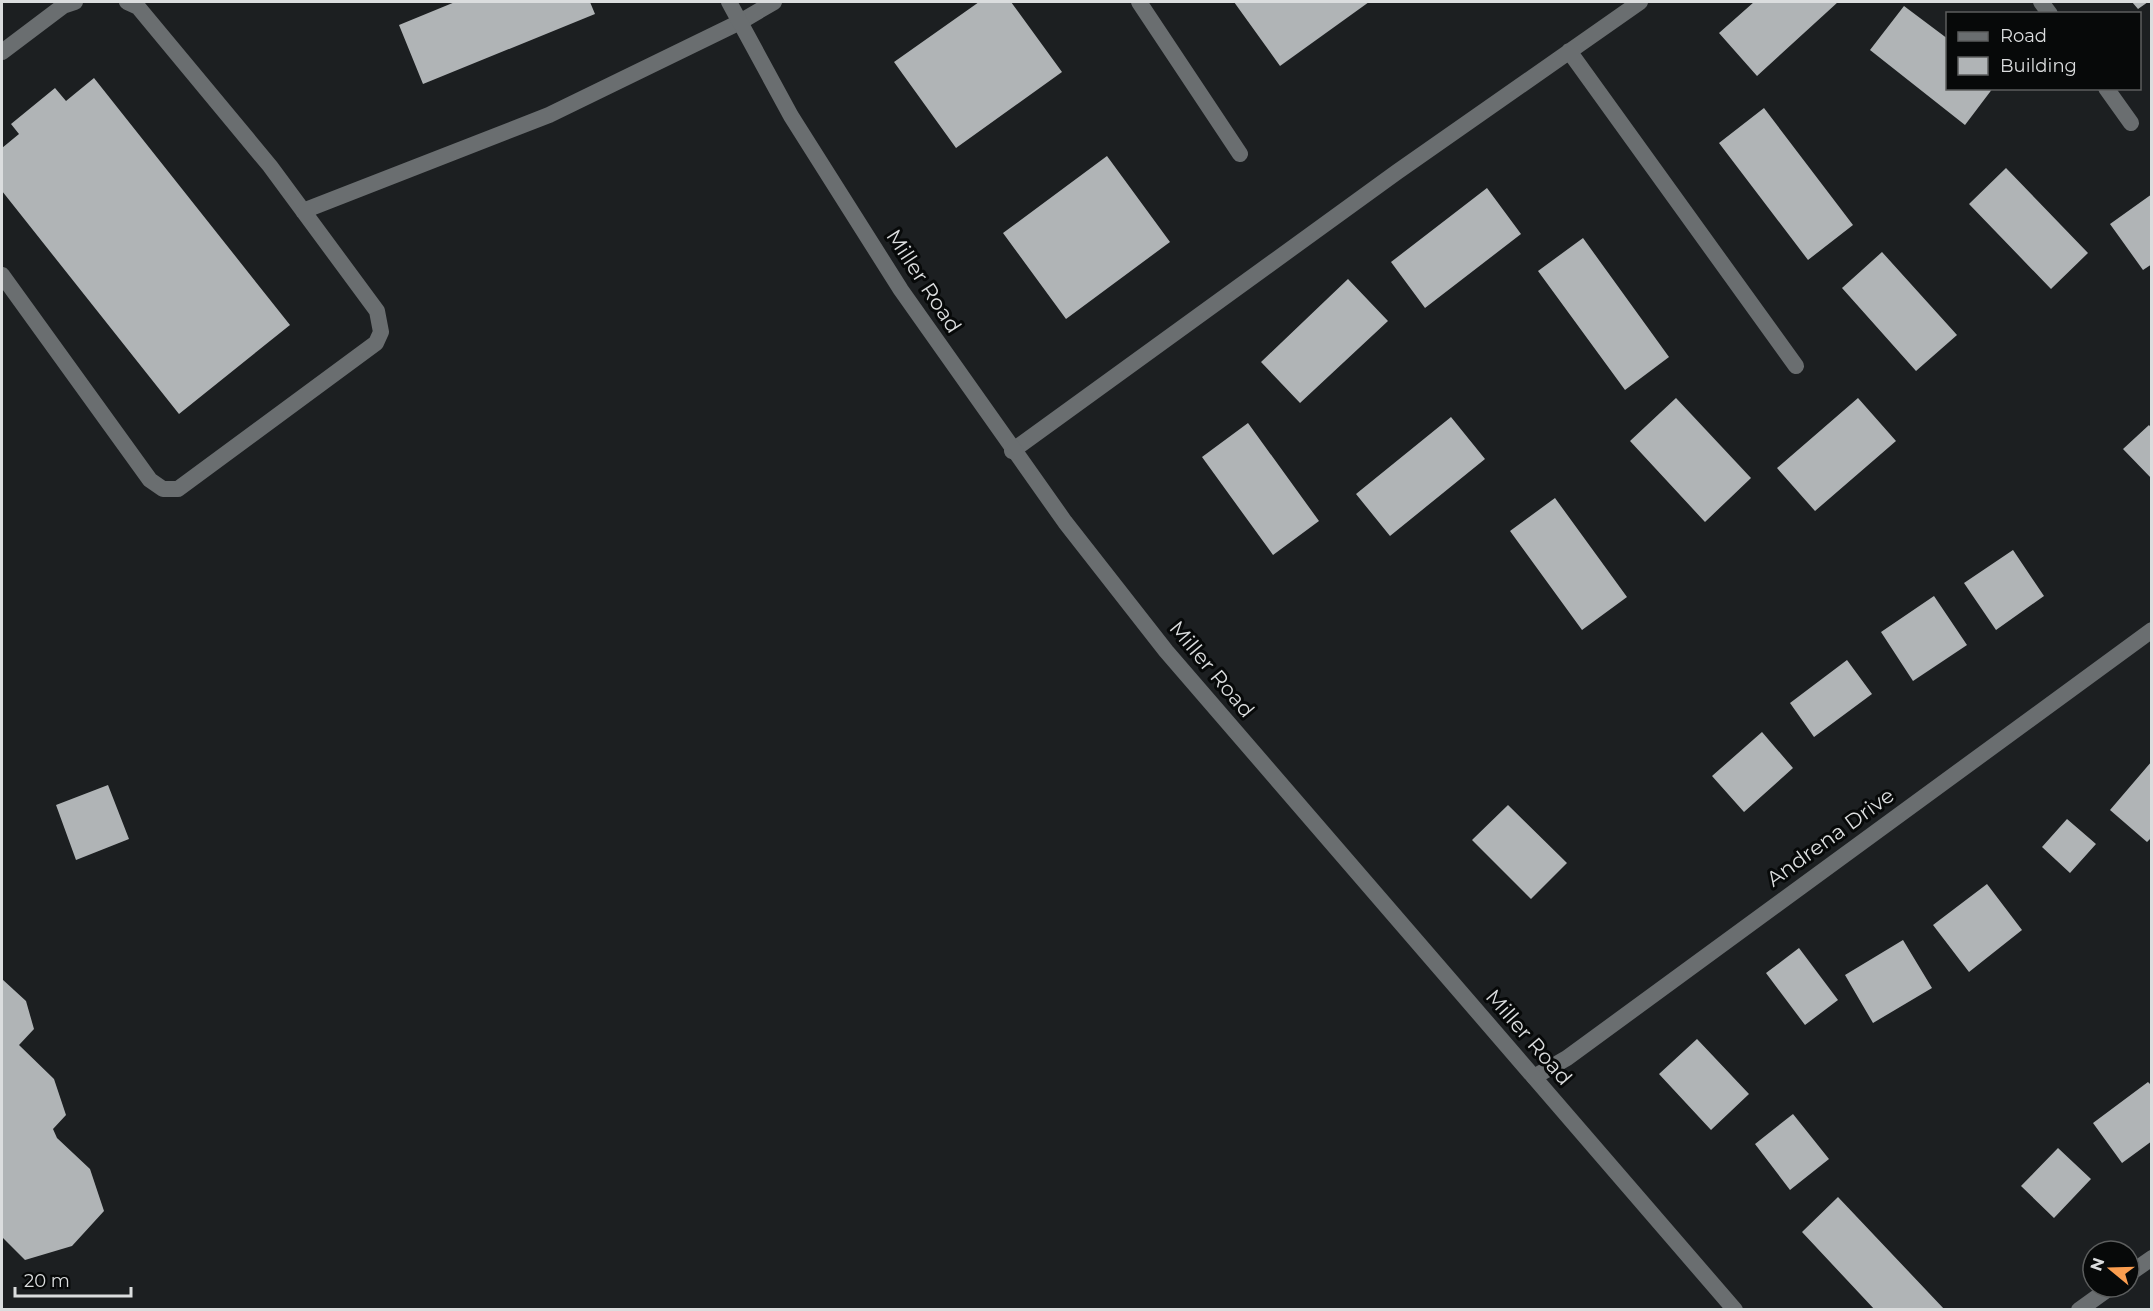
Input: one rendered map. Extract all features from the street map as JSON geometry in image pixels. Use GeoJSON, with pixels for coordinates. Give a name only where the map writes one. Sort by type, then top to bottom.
{"type":"FeatureCollection","features":[{"type":"Feature","properties":{"kind":"main road"},"geometry":{"type":"LineString","coordinates":[[2,52],[63,6],[75,2]]}},
{"type":"Feature","properties":{"kind":"main road"},"geometry":{"type":"LineString","coordinates":[[2,275],[150,480],[163,489],[178,489],[376,342],[381,332],[377,311],[270,166],[138,7],[128,2]]}},
{"type":"Feature","properties":{"kind":"main road","name":"Miller Road"},"geometry":{"type":"LineString","coordinates":[[729,2],[791,116],[901,290],[1012,451],[1166,651],[1735,1310]]}},
{"type":"Feature","properties":{"kind":"main road"},"geometry":{"type":"LineString","coordinates":[[303,211],[549,115],[740,22],[774,2]]}},
{"type":"Feature","properties":{"kind":"main road"},"geometry":{"type":"LineString","coordinates":[[1139,2],[1240,154]]}},
{"type":"Feature","properties":{"kind":"main road"},"geometry":{"type":"LineString","coordinates":[[1012,451],[1640,2]]}},
{"type":"Feature","properties":{"kind":"main road"},"geometry":{"type":"LineString","coordinates":[[1569,51],[1796,366]]}},
{"type":"Feature","properties":{"kind":"main road"},"geometry":{"type":"LineString","coordinates":[[2107,90],[2131,123]]}},
{"type":"Feature","properties":{"kind":"main road","name":"Andrena Drive"},"geometry":{"type":"LineString","coordinates":[[1534,1077],[1567,1058],[2151,630]]}},
{"type":"Feature","properties":{"kind":"main road"},"geometry":{"type":"LineString","coordinates":[[2079,1310],[2094,1299]]}},
{"type":"Feature","properties":{"kind":"building"},"geometry":{"type":"Polygon","coordinates":[[[455,2],[590,2],[595,14],[423,84],[399,25],[455,2]]]}},
{"type":"Feature","properties":{"kind":"building"},"geometry":{"type":"Polygon","coordinates":[[[979,2],[1011,2],[1062,72],[956,148],[894,62],[979,2]]]}},
{"type":"Feature","properties":{"kind":"building"},"geometry":{"type":"Polygon","coordinates":[[[1234,2],[1369,2],[1280,66],[1234,2]]]}},
{"type":"Feature","properties":{"kind":"building"},"geometry":{"type":"Polygon","coordinates":[[[1754,2],[1838,2],[1757,76],[1719,33],[1754,2]]]}},
{"type":"Feature","properties":{"kind":"building"},"geometry":{"type":"Polygon","coordinates":[[[2132,2],[2148,2],[2138,9],[2132,2]]]}},
{"type":"Feature","properties":{"kind":"building"},"geometry":{"type":"Polygon","coordinates":[[[1904,6],[1946,38],[1946,90],[1991,90],[1965,125],[1870,50],[1904,6]]]}},
{"type":"Feature","properties":{"kind":"building"},"geometry":{"type":"Polygon","coordinates":[[[94,78],[290,325],[179,414],[2,191],[2,148],[19,134],[11,124],[55,88],[66,101],[94,78]]]}},
{"type":"Feature","properties":{"kind":"building"},"geometry":{"type":"Polygon","coordinates":[[[1764,108],[1853,225],[1808,260],[1719,143],[1764,108]]]}},
{"type":"Feature","properties":{"kind":"building"},"geometry":{"type":"Polygon","coordinates":[[[1107,156],[1170,242],[1066,319],[1003,233],[1107,156]]]}},
{"type":"Feature","properties":{"kind":"building"},"geometry":{"type":"Polygon","coordinates":[[[2006,168],[2088,253],[2051,289],[1969,204],[2006,168]]]}},
{"type":"Feature","properties":{"kind":"building"},"geometry":{"type":"Polygon","coordinates":[[[1487,188],[1521,234],[1425,308],[1391,262],[1487,188]]]}},
{"type":"Feature","properties":{"kind":"building"},"geometry":{"type":"Polygon","coordinates":[[[2152,194],[2152,264],[2143,270],[2110,224],[2152,194]]]}},
{"type":"Feature","properties":{"kind":"building"},"geometry":{"type":"Polygon","coordinates":[[[1583,238],[1669,357],[1625,390],[1538,271],[1583,238]]]}},
{"type":"Feature","properties":{"kind":"building"},"geometry":{"type":"Polygon","coordinates":[[[1882,252],[1957,335],[1916,371],[1842,288],[1882,252]]]}},
{"type":"Feature","properties":{"kind":"building"},"geometry":{"type":"Polygon","coordinates":[[[1348,279],[1388,321],[1300,403],[1261,362],[1348,279]]]}},
{"type":"Feature","properties":{"kind":"building"},"geometry":{"type":"Polygon","coordinates":[[[1676,398],[1751,478],[1705,522],[1630,441],[1676,398]]]}},
{"type":"Feature","properties":{"kind":"building"},"geometry":{"type":"Polygon","coordinates":[[[1858,398],[1896,441],[1815,511],[1777,468],[1858,398]]]}},
{"type":"Feature","properties":{"kind":"building"},"geometry":{"type":"Polygon","coordinates":[[[1451,417],[1485,459],[1390,536],[1356,494],[1451,417]]]}},
{"type":"Feature","properties":{"kind":"building"},"geometry":{"type":"Polygon","coordinates":[[[1248,423],[1319,521],[1273,555],[1202,457],[1248,423]]]}},
{"type":"Feature","properties":{"kind":"building"},"geometry":{"type":"Polygon","coordinates":[[[2149,425],[2152,429],[2152,479],[2123,449],[2149,425]]]}},
{"type":"Feature","properties":{"kind":"building"},"geometry":{"type":"Polygon","coordinates":[[[1555,498],[1627,597],[1582,630],[1510,531],[1555,498]]]}},
{"type":"Feature","properties":{"kind":"building"},"geometry":{"type":"Polygon","coordinates":[[[2013,550],[2044,596],[1996,630],[1964,583],[2013,550]]]}},
{"type":"Feature","properties":{"kind":"building"},"geometry":{"type":"Polygon","coordinates":[[[1934,596],[1967,645],[1913,681],[1881,632],[1934,596]]]}},
{"type":"Feature","properties":{"kind":"building"},"geometry":{"type":"Polygon","coordinates":[[[1847,660],[1872,694],[1814,737],[1790,703],[1847,660]]]}},
{"type":"Feature","properties":{"kind":"building"},"geometry":{"type":"Polygon","coordinates":[[[1762,732],[1793,768],[1744,812],[1712,776],[1762,732]]]}},
{"type":"Feature","properties":{"kind":"building"},"geometry":{"type":"Polygon","coordinates":[[[2152,761],[2152,837],[2147,842],[2110,810],[2152,761]]]}},
{"type":"Feature","properties":{"kind":"building"},"geometry":{"type":"Polygon","coordinates":[[[108,785],[129,839],[76,860],[56,805],[108,785]]]}},
{"type":"Feature","properties":{"kind":"building"},"geometry":{"type":"Polygon","coordinates":[[[1508,805],[1567,863],[1531,899],[1472,840],[1508,805]]]}},
{"type":"Feature","properties":{"kind":"building"},"geometry":{"type":"Polygon","coordinates":[[[2067,819],[2096,844],[2070,873],[2042,847],[2067,819]]]}},
{"type":"Feature","properties":{"kind":"building"},"geometry":{"type":"Polygon","coordinates":[[[1987,884],[2022,930],[1969,972],[1933,925],[1987,884]]]}},
{"type":"Feature","properties":{"kind":"building"},"geometry":{"type":"Polygon","coordinates":[[[1903,940],[1932,988],[1873,1023],[1845,975],[1903,940]]]}},
{"type":"Feature","properties":{"kind":"building"},"geometry":{"type":"Polygon","coordinates":[[[1799,948],[1838,1000],[1805,1025],[1766,973],[1799,948]]]}},
{"type":"Feature","properties":{"kind":"building"},"geometry":{"type":"Polygon","coordinates":[[[2,979],[26,1001],[34,1029],[19,1045],[54,1079],[66,1115],[53,1129],[57,1138],[90,1169],[104,1211],[72,1246],[25,1260],[2,1237],[2,979]]]}},
{"type":"Feature","properties":{"kind":"building"},"geometry":{"type":"Polygon","coordinates":[[[1697,1039],[1749,1094],[1711,1130],[1659,1074],[1697,1039]]]}},
{"type":"Feature","properties":{"kind":"building"},"geometry":{"type":"Polygon","coordinates":[[[2148,1082],[2152,1086],[2152,1141],[2122,1163],[2093,1123],[2148,1082]]]}},
{"type":"Feature","properties":{"kind":"building"},"geometry":{"type":"Polygon","coordinates":[[[1793,1114],[1829,1159],[1790,1190],[1755,1144],[1793,1114]]]}},
{"type":"Feature","properties":{"kind":"building"},"geometry":{"type":"Polygon","coordinates":[[[2058,1148],[2091,1179],[2054,1218],[2021,1186],[2058,1148]]]}},
{"type":"Feature","properties":{"kind":"building"},"geometry":{"type":"Polygon","coordinates":[[[1838,1197],[1945,1310],[1875,1310],[1802,1232],[1838,1197]]]}}]}
